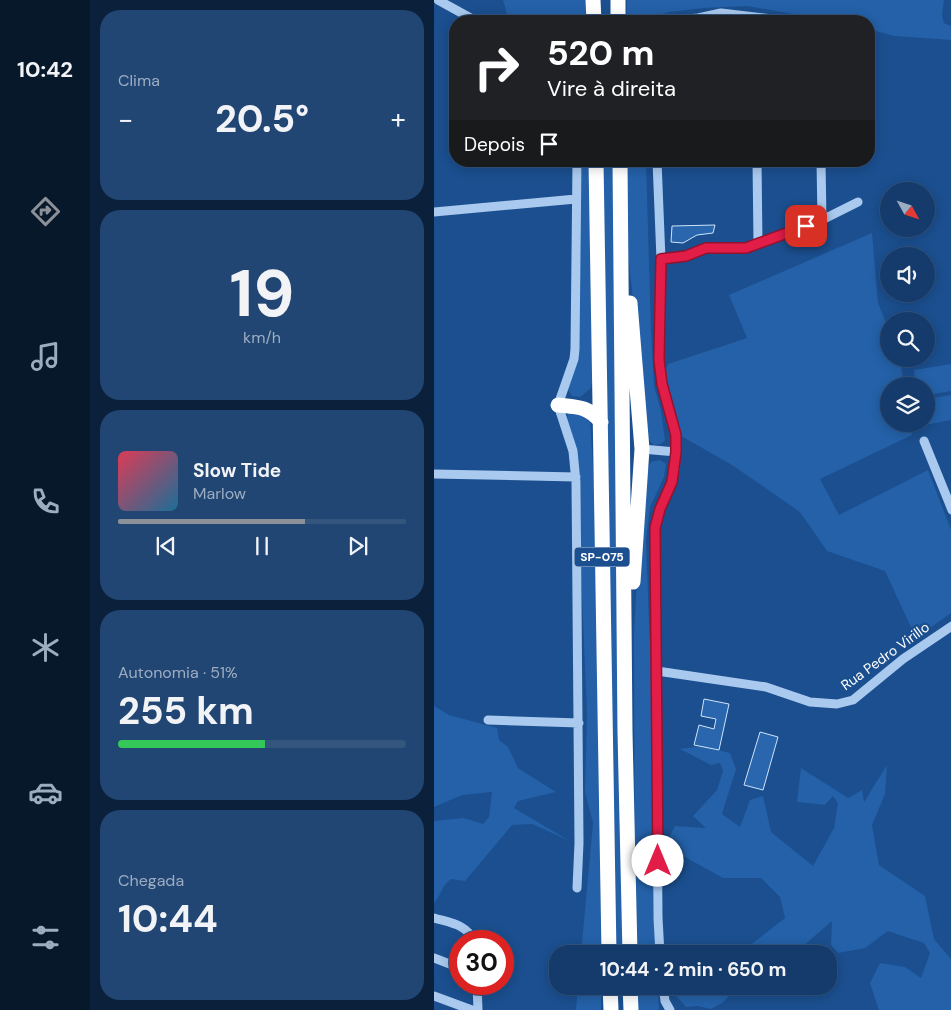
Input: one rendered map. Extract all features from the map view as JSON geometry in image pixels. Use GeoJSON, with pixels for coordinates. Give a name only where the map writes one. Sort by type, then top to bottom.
{"type":"FeatureCollection","features":[{"type":"Feature","properties":{"kind":"highway"},"geometry":{"type":"LineString","coordinates":[[593,0],[594,15]]}},
{"type":"Feature","properties":{"kind":"highway"},"geometry":{"type":"LineString","coordinates":[[618,0],[618,15]]}},
{"type":"Feature","properties":{"kind":"highway","name":"SP-075"},"geometry":{"type":"LineString","coordinates":[[596,167],[609,945]]}},
{"type":"Feature","properties":{"kind":"highway","name":"SP-075"},"geometry":{"type":"LineString","coordinates":[[620,167],[630,945]]}},
{"type":"Feature","properties":{"kind":"highway"},"geometry":{"type":"LineString","coordinates":[[621,229],[634,333],[642,449],[632,607],[625,653]]}},
{"type":"Feature","properties":{"kind":"highway"},"geometry":{"type":"LineString","coordinates":[[558,403],[583,400],[592,394],[599,383]]}},
{"type":"Feature","properties":{"kind":"highway"},"geometry":{"type":"LineString","coordinates":[[558,403],[585,409],[594,414],[601,422]]}},
{"type":"Feature","properties":{"kind":"highway"},"geometry":{"type":"LineString","coordinates":[[610,995],[610,1010]]}},
{"type":"Feature","properties":{"kind":"highway"},"geometry":{"type":"LineString","coordinates":[[630,995],[631,1010]]}},
{"type":"Feature","properties":{"kind":"street"},"geometry":{"type":"LineString","coordinates":[[438,0],[465,15]]}},
{"type":"Feature","properties":{"kind":"street"},"geometry":{"type":"LineString","coordinates":[[709,15],[721,12],[735,15]]}},
{"type":"Feature","properties":{"kind":"street"},"geometry":{"type":"LineString","coordinates":[[577,167],[575,349],[571,368],[558,403],[573,451],[576,477],[579,723],[577,888]]}},
{"type":"Feature","properties":{"kind":"street"},"geometry":{"type":"LineString","coordinates":[[657,167],[661,259],[659,360],[662,384],[676,435],[672,482],[660,509],[655,528],[660,945]]}},
{"type":"Feature","properties":{"kind":"street"},"geometry":{"type":"LineString","coordinates":[[757,167],[758,244]]}},
{"type":"Feature","properties":{"kind":"street"},"geometry":{"type":"LineString","coordinates":[[821,167],[822,220]]}},
{"type":"Feature","properties":{"kind":"street"},"geometry":{"type":"LineString","coordinates":[[434,212],[576,199]]}},
{"type":"Feature","properties":{"kind":"street"},"geometry":{"type":"LineString","coordinates":[[661,259],[686,256],[706,248],[746,248],[822,220],[858,202]]}},
{"type":"Feature","properties":{"kind":"street"},"geometry":{"type":"LineString","coordinates":[[924,441],[951,510]]}},
{"type":"Feature","properties":{"kind":"street"},"geometry":{"type":"LineString","coordinates":[[642,449],[676,452]]}},
{"type":"Feature","properties":{"kind":"street"},"geometry":{"type":"LineString","coordinates":[[434,474],[576,477]]}},
{"type":"Feature","properties":{"kind":"street","name":"Rua Pedro Virillo"},"geometry":{"type":"LineString","coordinates":[[657,671],[766,687],[810,702],[836,704],[853,700],[903,660],[951,626]]}},
{"type":"Feature","properties":{"kind":"street"},"geometry":{"type":"LineString","coordinates":[[488,720],[579,723]]}},
{"type":"Feature","properties":{"kind":"street"},"geometry":{"type":"LineString","coordinates":[[434,918],[463,926],[467,930]]}},
{"type":"Feature","properties":{"kind":"street"},"geometry":{"type":"LineString","coordinates":[[434,958],[449,964]]}},
{"type":"Feature","properties":{"kind":"street"},"geometry":{"type":"LineString","coordinates":[[477,995],[478,1010]]}},
{"type":"Feature","properties":{"kind":"street"},"geometry":{"type":"LineString","coordinates":[[664,995],[670,1010]]}},
{"type":"Feature","properties":{"kind":"street"},"geometry":{"type":"LineString","coordinates":[[434,996],[472,1010]]}},
{"type":"Feature","properties":{"kind":"shaded area"},"geometry":{"type":"Polygon","coordinates":[[[503,0],[587,0],[588,15],[507,15],[503,0]]]}},
{"type":"Feature","properties":{"kind":"shaded area"},"geometry":{"type":"Polygon","coordinates":[[[627,0],[944,0],[942,15],[944,23],[951,26],[951,40],[894,36],[875,31],[875,15],[800,15],[747,6],[704,8],[659,15],[626,15],[627,0]]]}},
{"type":"Feature","properties":{"kind":"shaded area"},"geometry":{"type":"Polygon","coordinates":[[[582,167],[592,167],[593,375],[591,388],[580,397],[572,396],[567,388],[575,368],[582,167]]]}},
{"type":"Feature","properties":{"kind":"shaded area"},"geometry":{"type":"Polygon","coordinates":[[[601,167],[615,167],[624,945],[615,945],[601,167]]]}},
{"type":"Feature","properties":{"kind":"shaded area"},"geometry":{"type":"Polygon","coordinates":[[[624,167],[646,167],[654,386],[661,411],[665,440],[661,444],[654,445],[649,440],[643,420],[624,220],[624,167]]]}},
{"type":"Feature","properties":{"kind":"shaded area"},"geometry":{"type":"Polygon","coordinates":[[[872,233],[878,303],[882,312],[880,312],[880,367],[901,367],[903,377],[880,377],[880,432],[911,432],[912,435],[820,479],[839,515],[928,470],[951,530],[951,613],[916,638],[885,571],[827,551],[800,512],[732,465],[681,436],[665,372],[668,364],[747,338],[729,295],[872,233]]]}},
{"type":"Feature","properties":{"kind":"shaded area"},"geometry":{"type":"Polygon","coordinates":[[[951,364],[951,391],[935,394],[935,377],[915,377],[914,370],[951,364]]]}},
{"type":"Feature","properties":{"kind":"shaded area"},"geometry":{"type":"Polygon","coordinates":[[[951,395],[951,420],[935,423],[935,398],[951,395]]]}},
{"type":"Feature","properties":{"kind":"shaded area"},"geometry":{"type":"Polygon","coordinates":[[[574,410],[590,420],[599,563],[601,945],[582,945],[593,823],[585,792],[587,713],[581,573],[581,482],[577,454],[567,420],[568,412],[574,410]]]}},
{"type":"Feature","properties":{"kind":"shaded area"},"geometry":{"type":"Polygon","coordinates":[[[660,460],[666,464],[664,477],[650,507],[646,540],[653,697],[653,913],[656,945],[635,945],[634,632],[643,479],[651,462],[660,460]]]}},
{"type":"Feature","properties":{"kind":"shaded area"},"geometry":{"type":"Polygon","coordinates":[[[434,706],[449,715],[497,728],[499,740],[508,747],[518,768],[556,792],[518,801],[514,808],[570,841],[532,824],[512,825],[465,881],[451,879],[434,903],[434,821],[464,818],[483,824],[489,817],[492,792],[462,795],[434,807],[434,706]]]}},
{"type":"Feature","properties":{"kind":"shaded area"},"geometry":{"type":"Polygon","coordinates":[[[701,746],[730,753],[736,769],[722,814],[740,827],[750,800],[763,796],[771,832],[813,866],[834,828],[838,803],[833,796],[825,805],[797,802],[801,768],[848,798],[862,790],[864,802],[887,765],[885,794],[872,825],[879,865],[925,896],[934,939],[951,959],[951,1010],[879,1010],[870,983],[880,963],[905,967],[921,978],[930,953],[924,943],[888,931],[865,948],[838,953],[837,945],[831,945],[832,921],[804,945],[750,945],[785,918],[780,897],[761,878],[723,878],[674,851],[669,837],[675,826],[706,828],[693,816],[717,790],[723,771],[720,763],[711,765],[680,749],[701,746]]]}},
{"type":"Feature","properties":{"kind":"shaded area"},"geometry":{"type":"Polygon","coordinates":[[[577,995],[601,995],[601,1010],[576,1010],[577,995]]]}},
{"type":"Feature","properties":{"kind":"shaded area"},"geometry":{"type":"Polygon","coordinates":[[[636,995],[658,995],[659,1010],[637,1010],[636,995]]]}},
{"type":"Feature","properties":{"kind":"shaded area"},"geometry":{"type":"Polygon","coordinates":[[[675,995],[730,995],[722,1003],[711,1009],[698,1006],[686,1007],[675,995]]]}},
{"type":"Feature","properties":{"kind":"building"},"geometry":{"type":"Polygon","coordinates":[[[715,225],[713,233],[697,235],[683,243],[671,242],[672,226],[715,225]]]}},
{"type":"Feature","properties":{"kind":"building"},"geometry":{"type":"Polygon","coordinates":[[[704,699],[729,704],[719,750],[694,745],[699,725],[714,729],[716,719],[701,716],[704,699]]]}},
{"type":"Feature","properties":{"kind":"building"},"geometry":{"type":"Polygon","coordinates":[[[760,732],[778,737],[763,790],[744,785],[760,732]]]}},
{"type":"Feature","properties":{"kind":"route"},"geometry":{"type":"LineString","coordinates":[[658,861],[655,528],[660,509],[672,482],[675,468],[676,439],[660,373],[661,259],[686,256],[706,248],[746,248],[806,226]]}}]}
